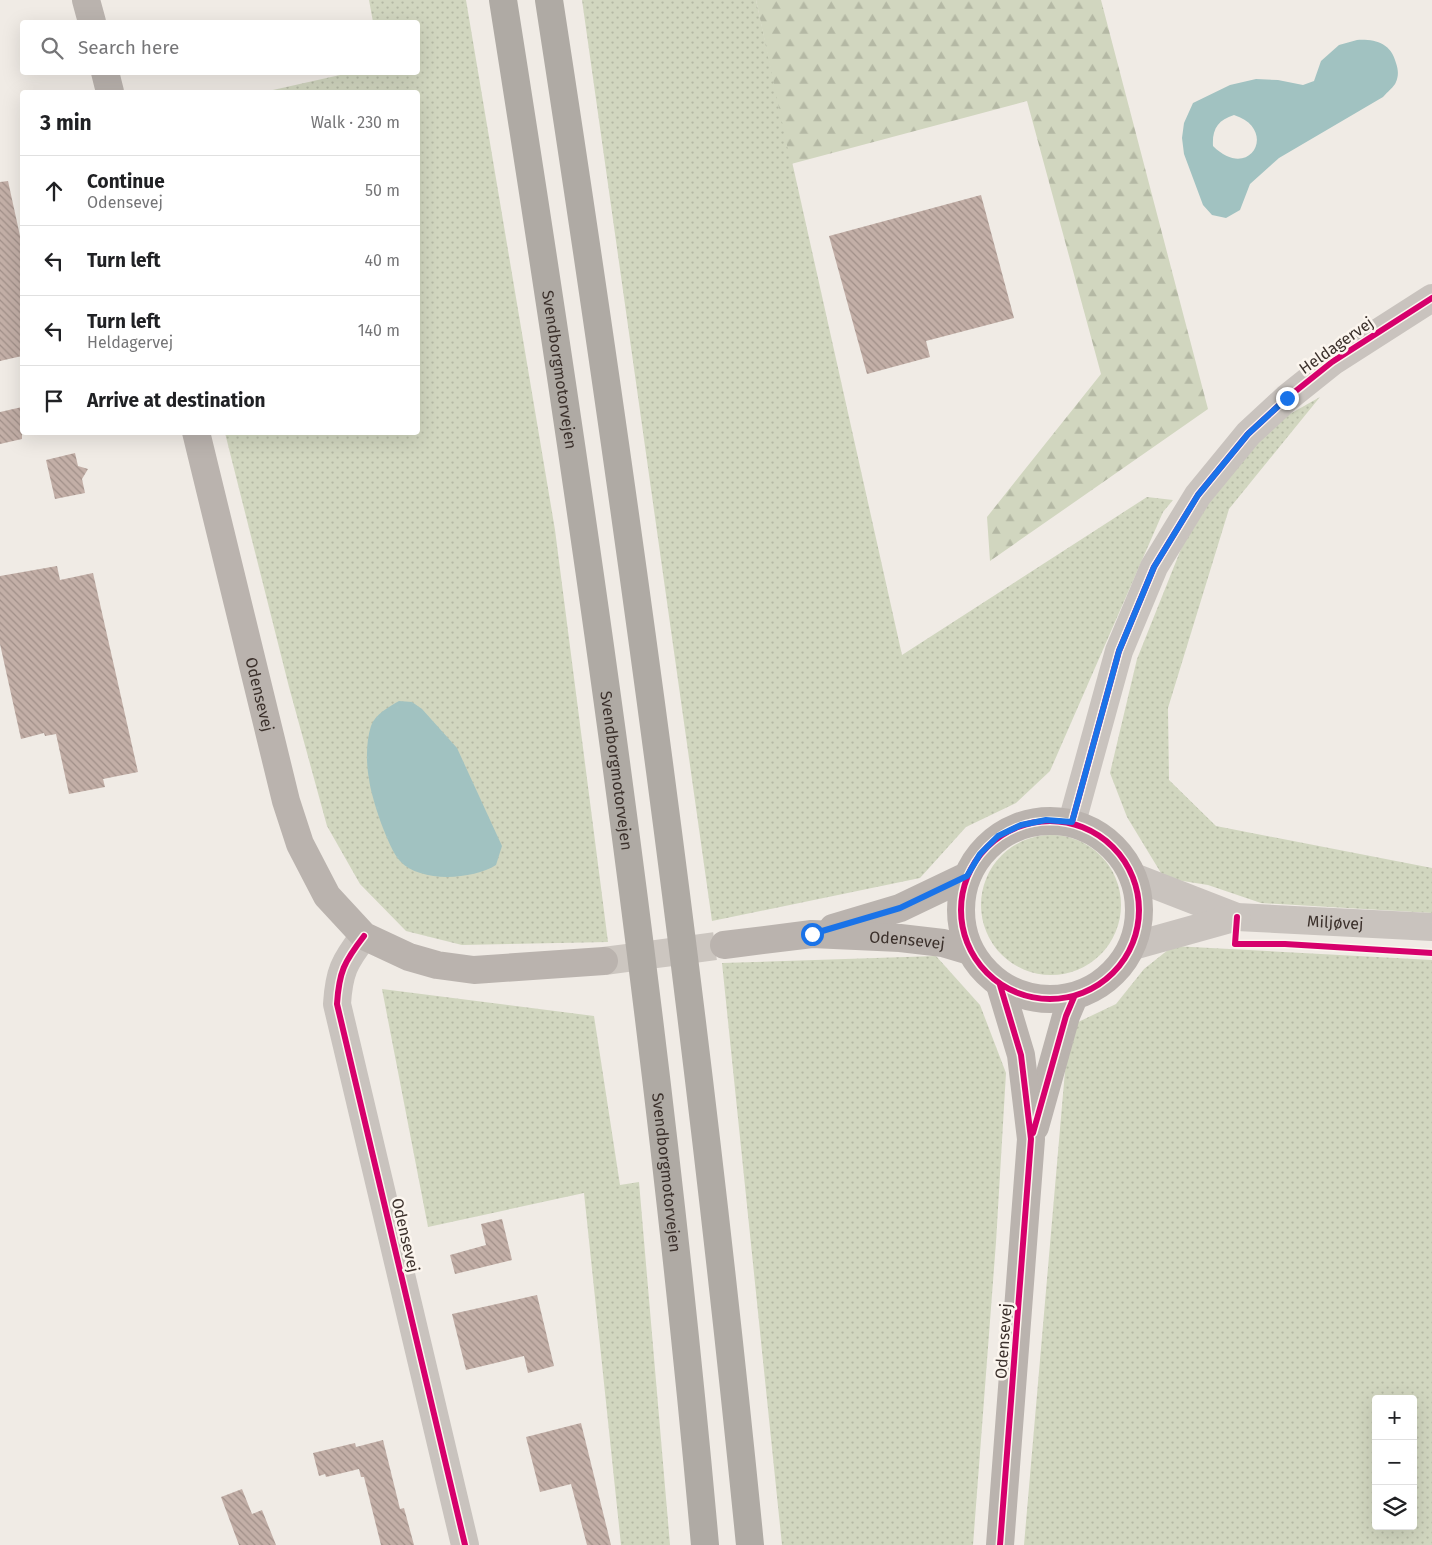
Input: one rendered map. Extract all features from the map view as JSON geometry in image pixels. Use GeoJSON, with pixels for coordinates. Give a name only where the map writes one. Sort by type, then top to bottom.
{"type":"FeatureCollection","features":[{"type":"Feature","properties":{"kind":"highway","name":"Svendborgmotorvejen"},"geometry":{"type":"LineString","coordinates":[[503,0],[593,587],[686,1337],[705,1545]]}},
{"type":"Feature","properties":{"kind":"highway"},"geometry":{"type":"LineString","coordinates":[[549,0],[598,320],[680,911],[730,1334],[750,1545]]}},
{"type":"Feature","properties":{"kind":"main road"},"geometry":{"type":"LineString","coordinates":[[86,0],[91,20]]}},
{"type":"Feature","properties":{"kind":"main road"},"geometry":{"type":"LineString","coordinates":[[106,75],[110,90]]}},
{"type":"Feature","properties":{"kind":"main road","name":"Odensevej"},"geometry":{"type":"LineString","coordinates":[[197,435],[284,792],[300,844],[327,896],[364,936],[409,957],[437,965],[474,970],[604,961]]}},
{"type":"Feature","properties":{"kind":"main road"},"geometry":{"type":"LineString","coordinates":[[1046,820],[1072,822],[1092,830],[1110,842],[1124,858],[1134,877],[1140,912],[1133,946],[1119,969],[1098,986],[1074,997],[1049,1000],[1032,997],[1000,985],[988,976],[970,951],[962,927],[960,901],[967,876],[980,854],[998,836],[1021,825],[1046,820]]}},
{"type":"Feature","properties":{"kind":"main road","name":"Odensevej"},"geometry":{"type":"LineString","coordinates":[[724,945],[812,934],[900,908],[967,876]]}},
{"type":"Feature","properties":{"kind":"main road","name":"Odensevej"},"geometry":{"type":"LineString","coordinates":[[812,934],[900,938],[943,943],[970,951]]}},
{"type":"Feature","properties":{"kind":"main road","name":"Odensevej"},"geometry":{"type":"LineString","coordinates":[[1000,985],[1021,1054],[1031,1140],[1000,1545]]}},
{"type":"Feature","properties":{"kind":"main road","name":"Odensevej"},"geometry":{"type":"LineString","coordinates":[[1031,1140],[1066,1016],[1074,997]]}},
{"type":"Feature","properties":{"kind":"street","name":"Heldagervej"},"geometry":{"type":"LineString","coordinates":[[1072,822],[1119,651],[1154,567],[1198,495],[1248,434],[1287,398],[1332,362],[1432,298]]}},
{"type":"Feature","properties":{"kind":"street","name":"Miljøvej"},"geometry":{"type":"LineString","coordinates":[[1134,877],[1237,916],[1432,928]]}},
{"type":"Feature","properties":{"kind":"street","name":"Miljøvej"},"geometry":{"type":"LineString","coordinates":[[1133,946],[1237,916]]}},
{"type":"Feature","properties":{"kind":"street","name":"Odensevej"},"geometry":{"type":"LineString","coordinates":[[364,936],[352,952],[339,978],[337,1004],[465,1545]]}},
{"type":"Feature","properties":{"kind":"green space"},"geometry":{"type":"Polygon","coordinates":[[[369,0],[466,0],[555,530],[608,942],[462,945],[406,931],[360,884],[327,826],[289,687],[226,435],[420,435],[420,90],[273,90],[340,75],[420,75],[420,20],[373,20],[369,0]]]}},
{"type":"Feature","properties":{"kind":"green space"},"geometry":{"type":"Polygon","coordinates":[[[582,0],[756,0],[902,655],[1147,497],[1173,500],[1163,512],[1050,771],[1016,803],[966,827],[920,878],[712,921],[582,0]]]}},
{"type":"Feature","properties":{"kind":"green space"},"geometry":{"type":"Polygon","coordinates":[[[756,0],[1101,0],[1208,409],[990,561],[987,517],[1101,374],[1027,101],[791,164],[756,0]]]}},
{"type":"Feature","properties":{"kind":"green space"},"geometry":{"type":"Polygon","coordinates":[[[1320,397],[1229,509],[1168,708],[1169,780],[1216,826],[1432,868],[1432,913],[1261,903],[1208,885],[1164,878],[1127,817],[1110,773],[1137,659],[1189,529],[1260,431],[1320,397]]]}},
{"type":"Feature","properties":{"kind":"green space"},"geometry":{"type":"Polygon","coordinates":[[[1051,835],[1065,836],[1078,840],[1090,846],[1101,855],[1110,866],[1116,878],[1120,891],[1120,919],[1116,932],[1110,944],[1101,955],[1090,964],[1078,970],[1065,974],[1051,975],[1037,974],[1024,970],[1012,964],[1001,955],[992,944],[986,932],[982,919],[981,905],[982,891],[986,878],[992,866],[1001,855],[1012,846],[1024,840],[1037,836],[1051,835]]]}},
{"type":"Feature","properties":{"kind":"green space"},"geometry":{"type":"Polygon","coordinates":[[[1173,946],[1432,960],[1432,1545],[1024,1545],[1065,1071],[1074,1024],[1116,1004],[1144,969],[1173,946]]]}},
{"type":"Feature","properties":{"kind":"green space"},"geometry":{"type":"Polygon","coordinates":[[[936,956],[980,1005],[1006,1073],[996,1242],[973,1545],[782,1545],[722,963],[936,956]]]}},
{"type":"Feature","properties":{"kind":"green space"},"geometry":{"type":"Polygon","coordinates":[[[382,989],[594,1016],[620,1185],[639,1182],[670,1545],[621,1545],[584,1193],[428,1227],[382,989]]]}},
{"type":"Feature","properties":{"kind":"water"},"geometry":{"type":"Polygon","coordinates":[[[1357,40],[1370,40],[1386,47],[1394,56],[1398,72],[1394,86],[1383,97],[1279,158],[1250,184],[1240,210],[1226,218],[1212,215],[1203,205],[1184,154],[1182,138],[1184,123],[1193,103],[1230,85],[1256,79],[1278,80],[1303,85],[1314,81],[1321,61],[1339,45],[1357,40]],[[1234,115],[1228,117],[1217,126],[1213,146],[1226,156],[1238,159],[1248,156],[1254,150],[1257,141],[1255,131],[1248,122],[1234,115]]]}},
{"type":"Feature","properties":{"kind":"water"},"geometry":{"type":"Polygon","coordinates":[[[399,701],[412,702],[422,709],[457,748],[502,846],[496,865],[474,874],[447,877],[433,876],[409,868],[395,854],[385,834],[373,798],[368,773],[367,752],[369,732],[373,722],[383,711],[399,701]]]}},
{"type":"Feature","properties":{"kind":"building"},"geometry":{"type":"Polygon","coordinates":[[[8,181],[20,236],[20,356],[0,361],[0,182],[8,181]]]}},
{"type":"Feature","properties":{"kind":"building"},"geometry":{"type":"Polygon","coordinates":[[[981,195],[1014,318],[926,341],[930,357],[867,374],[829,236],[981,195]]]}},
{"type":"Feature","properties":{"kind":"building"},"geometry":{"type":"Polygon","coordinates":[[[20,407],[20,435],[22,435],[22,439],[0,444],[0,412],[20,407]]]}},
{"type":"Feature","properties":{"kind":"building"},"geometry":{"type":"Polygon","coordinates":[[[75,453],[78,466],[88,469],[82,479],[85,493],[55,499],[46,460],[75,453]]]}},
{"type":"Feature","properties":{"kind":"building"},"geometry":{"type":"Polygon","coordinates":[[[57,566],[60,580],[93,573],[138,772],[103,779],[105,787],[69,794],[56,734],[45,736],[44,733],[21,739],[0,644],[0,576],[57,566]]]}},
{"type":"Feature","properties":{"kind":"building"},"geometry":{"type":"Polygon","coordinates":[[[502,1219],[512,1260],[455,1274],[450,1255],[486,1245],[481,1224],[502,1219]]]}},
{"type":"Feature","properties":{"kind":"building"},"geometry":{"type":"Polygon","coordinates":[[[537,1295],[554,1366],[528,1373],[524,1356],[466,1370],[452,1314],[537,1295]]]}},
{"type":"Feature","properties":{"kind":"building"},"geometry":{"type":"Polygon","coordinates":[[[581,1423],[611,1545],[587,1545],[571,1484],[540,1492],[526,1437],[581,1423]]]}},
{"type":"Feature","properties":{"kind":"building"},"geometry":{"type":"Polygon","coordinates":[[[383,1440],[400,1509],[404,1508],[414,1545],[381,1545],[364,1477],[361,1477],[359,1469],[326,1477],[325,1474],[319,1476],[313,1453],[355,1443],[356,1447],[383,1440]]]}},
{"type":"Feature","properties":{"kind":"building"},"geometry":{"type":"Polygon","coordinates":[[[242,1489],[252,1514],[262,1510],[276,1545],[239,1545],[221,1497],[242,1489]]]}},
{"type":"Feature","properties":{"kind":"tunnel"},"geometry":{"type":"LineString","coordinates":[[604,961],[724,945]]}},
{"type":"Feature","properties":{"kind":"cycle path"},"geometry":{"type":"LineString","coordinates":[[1072,822],[1119,651],[1154,567],[1198,495],[1248,434],[1287,398],[1332,362],[1432,298]]}},
{"type":"Feature","properties":{"kind":"cycle path"},"geometry":{"type":"LineString","coordinates":[[1041,821],[1059,821],[1076,824],[1092,831],[1107,841],[1119,853],[1129,868],[1136,884],[1139,910],[1138,927],[1133,944],[1119,967],[1107,979],[1092,989],[1076,996],[1059,999],[1041,999],[1024,996],[1008,989],[993,979],[981,967],[971,952],[964,936],[961,919],[961,901],[964,884],[971,868],[981,853],[993,841],[1008,831],[1024,824],[1041,821]]}},
{"type":"Feature","properties":{"kind":"cycle path"},"geometry":{"type":"LineString","coordinates":[[1237,917],[1235,944],[1285,944],[1432,953]]}},
{"type":"Feature","properties":{"kind":"cycle path"},"geometry":{"type":"LineString","coordinates":[[364,936],[347,961],[341,975],[337,1004],[465,1545]]}},
{"type":"Feature","properties":{"kind":"cycle path"},"geometry":{"type":"LineString","coordinates":[[1000,985],[1021,1055],[1031,1139],[1000,1545]]}},
{"type":"Feature","properties":{"kind":"cycle path"},"geometry":{"type":"LineString","coordinates":[[1033,1133],[1066,1016],[1074,997]]}},
{"type":"Feature","properties":{"kind":"route"},"geometry":{"type":"LineString","coordinates":[[812,934],[900,908],[967,876],[980,854],[998,836],[1021,825],[1046,820],[1072,822],[1119,651],[1154,567],[1198,495],[1248,434],[1287,398]]}}]}
